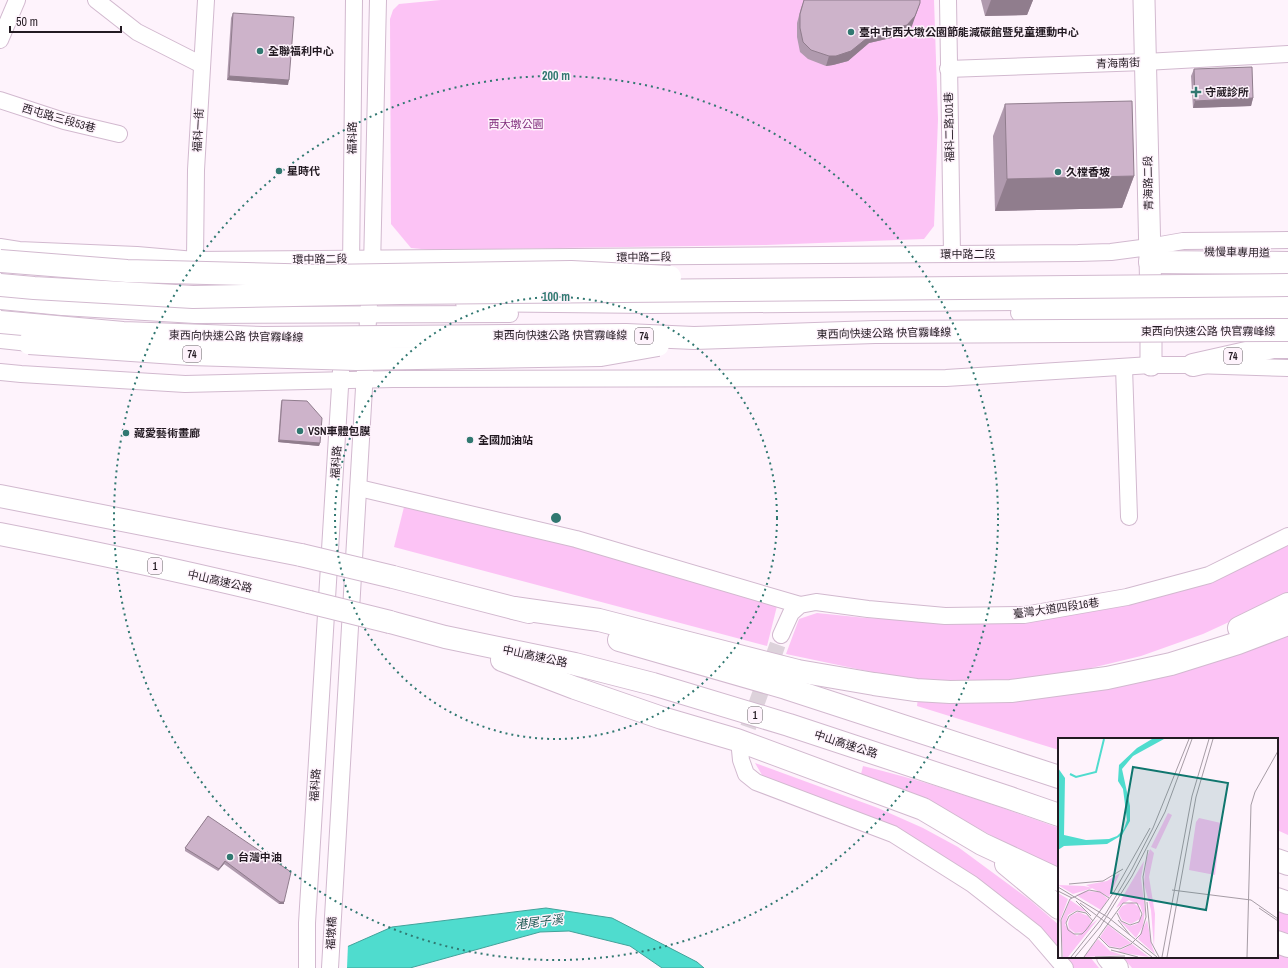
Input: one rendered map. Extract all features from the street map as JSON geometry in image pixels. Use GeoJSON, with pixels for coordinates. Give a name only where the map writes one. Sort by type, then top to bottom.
{"type":"FeatureCollection","features":[{"type":"Feature","properties":{"kind":"highway"},"geometry":{"type":"LineString","coordinates":[[1154,251],[1288,263]]}},
{"type":"Feature","properties":{"kind":"highway"},"geometry":{"type":"LineString","coordinates":[[0,262],[127,271],[324,276],[571,272],[698,278],[806,290]]}},
{"type":"Feature","properties":{"kind":"highway"},"geometry":{"type":"LineString","coordinates":[[0,286],[193,297],[1288,285]]}},
{"type":"Feature","properties":{"kind":"highway","name":"東西向快速公路 快官霧峰線"},"geometry":{"type":"LineString","coordinates":[[0,322],[123,333],[263,338],[626,335],[694,338],[875,332],[1288,330]]}},
{"type":"Feature","properties":{"kind":"highway","name":"74"},"geometry":{"type":"LineString","coordinates":[[28,343],[190,354],[356,359],[601,355],[694,338]]}},
{"type":"Feature","properties":{"kind":"highway","name":"74"},"geometry":{"type":"LineString","coordinates":[[1193,365],[1283,355]]}},
{"type":"Feature","properties":{"kind":"highway"},"geometry":{"type":"LineString","coordinates":[[0,496],[301,555],[514,608],[594,633],[786,688],[1058,778]]}},
{"type":"Feature","properties":{"kind":"highway","name":"中山高速公路"},"geometry":{"type":"LineString","coordinates":[[0,534],[112,556],[236,584],[445,637],[574,664],[653,684],[789,725],[1003,795],[1058,815]]}},
{"type":"Feature","properties":{"kind":"highway"},"geometry":{"type":"LineString","coordinates":[[1108,678],[1248,625],[1288,604]]}},
{"type":"Feature","properties":{"kind":"highway"},"geometry":{"type":"LineString","coordinates":[[514,608],[599,620],[798,671],[916,690],[950,692],[1011,691],[1108,678],[1171,664],[1288,624]]}},
{"type":"Feature","properties":{"kind":"highway"},"geometry":{"type":"LineString","coordinates":[[445,637],[575,688],[662,718],[737,740],[923,809],[982,844],[1058,880]]}},
{"type":"Feature","properties":{"kind":"highway"},"geometry":{"type":"LineString","coordinates":[[982,844],[1058,907]]}},
{"type":"Feature","properties":{"kind":"highway"},"geometry":{"type":"LineString","coordinates":[[1278,860],[1288,864]]}},
{"type":"Feature","properties":{"kind":"highway"},"geometry":{"type":"LineString","coordinates":[[1278,899],[1288,903]]}},
{"type":"Feature","properties":{"kind":"highway"},"geometry":{"type":"LineString","coordinates":[[1278,942],[1288,946]]}},
{"type":"Feature","properties":{"kind":"highway"},"geometry":{"type":"LineString","coordinates":[[1109,958],[1117,968]]}},
{"type":"Feature","properties":{"kind":"main road","name":"青海路二段"},"geometry":{"type":"LineString","coordinates":[[1144,0],[1145,62],[1154,251],[1151,307],[1151,365]]}},
{"type":"Feature","properties":{"kind":"street"},"geometry":{"type":"LineString","coordinates":[[0,40],[17,0]]}},
{"type":"Feature","properties":{"kind":"street"},"geometry":{"type":"LineString","coordinates":[[96,0],[137,32],[202,65]]}},
{"type":"Feature","properties":{"kind":"street","name":"福科一街"},"geometry":{"type":"LineString","coordinates":[[195,260],[196,170],[206,0]]}},
{"type":"Feature","properties":{"kind":"street","name":"福科路"},"geometry":{"type":"LineString","coordinates":[[307,968],[307,923],[341,380],[352,259],[354,0]]}},
{"type":"Feature","properties":{"kind":"street","name":"福科路"},"geometry":{"type":"LineString","coordinates":[[333,898],[359,488],[364,379],[373,259],[378,0]]}},
{"type":"Feature","properties":{"kind":"street","name":"福科二路101巷"},"geometry":{"type":"LineString","coordinates":[[948,0],[952,254]]}},
{"type":"Feature","properties":{"kind":"street","name":"青海南街"},"geometry":{"type":"LineString","coordinates":[[948,69],[1145,62],[1288,54]]}},
{"type":"Feature","properties":{"kind":"street","name":"西屯路三段53巷"},"geometry":{"type":"LineString","coordinates":[[0,100],[64,121],[119,134]]}},
{"type":"Feature","properties":{"kind":"street"},"geometry":{"type":"LineString","coordinates":[[1154,251],[1183,241],[1288,240]]}},
{"type":"Feature","properties":{"kind":"street","name":"環中路二段"},"geometry":{"type":"LineString","coordinates":[[0,247],[19,250],[137,255],[195,260],[1078,254],[1111,252]]}},
{"type":"Feature","properties":{"kind":"street","name":"機慢車專用道"},"geometry":{"type":"LineString","coordinates":[[1111,252],[1288,252]]}},
{"type":"Feature","properties":{"kind":"street"},"geometry":{"type":"LineString","coordinates":[[0,286],[50,293],[347,309]]}},
{"type":"Feature","properties":{"kind":"street"},"geometry":{"type":"LineString","coordinates":[[0,300],[62,306],[195,315],[369,308],[1151,307],[1288,313]]}},
{"type":"Feature","properties":{"kind":"street"},"geometry":{"type":"LineString","coordinates":[[1151,307],[1288,300]]}},
{"type":"Feature","properties":{"kind":"street"},"geometry":{"type":"LineString","coordinates":[[0,340],[28,343]]}},
{"type":"Feature","properties":{"kind":"street"},"geometry":{"type":"LineString","coordinates":[[0,372],[185,384],[364,379],[946,378],[1151,365],[1193,365]]}},
{"type":"Feature","properties":{"kind":"street"},"geometry":{"type":"LineString","coordinates":[[1124,367],[1129,517]]}},
{"type":"Feature","properties":{"kind":"street"},"geometry":{"type":"LineString","coordinates":[[359,488],[576,539],[800,605]]}},
{"type":"Feature","properties":{"kind":"street","name":"臺灣大道四段16巷"},"geometry":{"type":"LineString","coordinates":[[800,605],[816,602],[868,609],[945,616],[1024,615],[1128,597],[1208,575],[1288,536]]}},
{"type":"Feature","properties":{"kind":"street"},"geometry":{"type":"LineString","coordinates":[[781,635],[791,613],[800,605]]}},
{"type":"Feature","properties":{"kind":"street"},"geometry":{"type":"LineString","coordinates":[[740,750],[741,760],[746,774],[756,782],[893,834],[972,884],[1035,933],[1065,968]]}},
{"type":"Feature","properties":{"kind":"street","name":"福墩橋"},"geometry":{"type":"LineString","coordinates":[[330,968],[333,898]]}},
{"type":"Feature","properties":{"kind":"green space","name":"西大墩公園"},"geometry":{"type":"Polygon","coordinates":[[[441,0],[934,0],[938,119],[934,226],[924,239],[766,245],[432,250],[411,248],[391,224],[390,19],[393,10],[399,4],[441,0]]]}},
{"type":"Feature","properties":{"kind":"green space"},"geometry":{"type":"Polygon","coordinates":[[[405,503],[579,544],[778,602],[767,646],[394,547],[405,503]]]}},
{"type":"Feature","properties":{"kind":"green space"},"geometry":{"type":"Polygon","coordinates":[[[1288,545],[1288,595],[1203,634],[1141,656],[1079,671],[1002,683],[942,682],[900,678],[786,654],[799,619],[817,613],[866,618],[1002,623],[1060,617],[1196,587],[1288,545]]]}},
{"type":"Feature","properties":{"kind":"green space"},"geometry":{"type":"Polygon","coordinates":[[[1288,630],[1288,835],[1278,830],[1278,738],[1058,738],[1058,750],[917,706],[918,697],[1026,697],[1082,693],[1150,678],[1288,630]]]}},
{"type":"Feature","properties":{"kind":"green space"},"geometry":{"type":"Polygon","coordinates":[[[755,763],[878,808],[923,828],[958,847],[1030,900],[1058,924],[1058,952],[924,847],[781,787],[762,775],[755,763]]]}},
{"type":"Feature","properties":{"kind":"green space"},"geometry":{"type":"Polygon","coordinates":[[[863,766],[888,772],[986,802],[1058,828],[1058,872],[938,806],[860,778],[863,766]]]}},
{"type":"Feature","properties":{"kind":"green space"},"geometry":{"type":"Polygon","coordinates":[[[1278,909],[1288,914],[1288,938],[1278,934],[1278,909]]]}},
{"type":"Feature","properties":{"kind":"green space"},"geometry":{"type":"Polygon","coordinates":[[[1278,952],[1288,955],[1288,968],[1132,968],[1124,958],[1278,958],[1278,952]]]}},
{"type":"Feature","properties":{"kind":"green space"},"geometry":{"type":"Polygon","coordinates":[[[1064,958],[1091,958],[1099,968],[1073,968],[1064,958]]]}},
{"type":"Feature","properties":{"kind":"water","name":"港尾子溪"},"geometry":{"type":"Polygon","coordinates":[[[546,908],[612,918],[697,962],[704,968],[662,968],[630,946],[569,931],[540,932],[410,968],[299,968],[392,927],[546,908]]]}},
{"type":"Feature","properties":{"kind":"pier"},"geometry":{"type":"Polygon","coordinates":[[[348,944],[347,968],[297,968],[298,966],[348,944]]]}},
{"type":"Feature","properties":{"kind":"building","name":"臺中市西大墩公園節能減碳館暨兒童運動中心"},"geometry":{"type":"Polygon","coordinates":[[[804,0],[920,0],[920,3],[915,16],[907,25],[872,34],[851,51],[836,56],[829,56],[811,50],[803,42],[800,28],[800,14],[804,0]]]}},
{"type":"Feature","properties":{"kind":"building","name":"全聯福利中心"},"geometry":{"type":"Polygon","coordinates":[[[233,13],[294,17],[289,80],[229,76],[233,13]]]}},
{"type":"Feature","properties":{"kind":"building"},"geometry":{"type":"Polygon","coordinates":[[[1252,67],[1253,98],[1195,101],[1194,69],[1252,67]]]}},
{"type":"Feature","properties":{"kind":"building"},"geometry":{"type":"Polygon","coordinates":[[[1132,101],[1134,176],[1007,179],[1005,104],[1132,101]]]}},
{"type":"Feature","properties":{"kind":"building","name":"VSN車體包膜"},"geometry":{"type":"Polygon","coordinates":[[[282,400],[307,401],[322,418],[320,443],[279,440],[282,400]]]}},
{"type":"Feature","properties":{"kind":"building","name":"台灣中油"},"geometry":{"type":"Polygon","coordinates":[[[208,816],[291,872],[284,902],[280,902],[225,861],[219,869],[185,848],[208,816]]]}},
{"type":"Feature","properties":{"kind":"tunnel"},"geometry":{"type":"LineString","coordinates":[[740,750],[781,635]]}},
{"type":"Feature","properties":{"kind":"place","name":"臺中市西大墩公園節能減碳館暨兒童運動中心"},"geometry":{"type":"Point","coordinates":[851,32]}},
{"type":"Feature","properties":{"kind":"place","name":"全聯福利中心"},"geometry":{"type":"Point","coordinates":[260,51]}},
{"type":"Feature","properties":{"kind":"place","name":"守葳診所"},"geometry":{"type":"Point","coordinates":[1196,92]}},
{"type":"Feature","properties":{"kind":"place","name":"星時代"},"geometry":{"type":"Point","coordinates":[279,171]}},
{"type":"Feature","properties":{"kind":"place","name":"久樘香坡"},"geometry":{"type":"Point","coordinates":[1058,172]}},
{"type":"Feature","properties":{"kind":"place","name":"VSN車體包膜"},"geometry":{"type":"Point","coordinates":[300,431]}},
{"type":"Feature","properties":{"kind":"place","name":"藏愛藝術畫廊"},"geometry":{"type":"Point","coordinates":[126,433]}},
{"type":"Feature","properties":{"kind":"place","name":"全國加油站"},"geometry":{"type":"Point","coordinates":[470,440]}},
{"type":"Feature","properties":{"kind":"place","name":"台灣中油"},"geometry":{"type":"Point","coordinates":[230,857]}}]}
